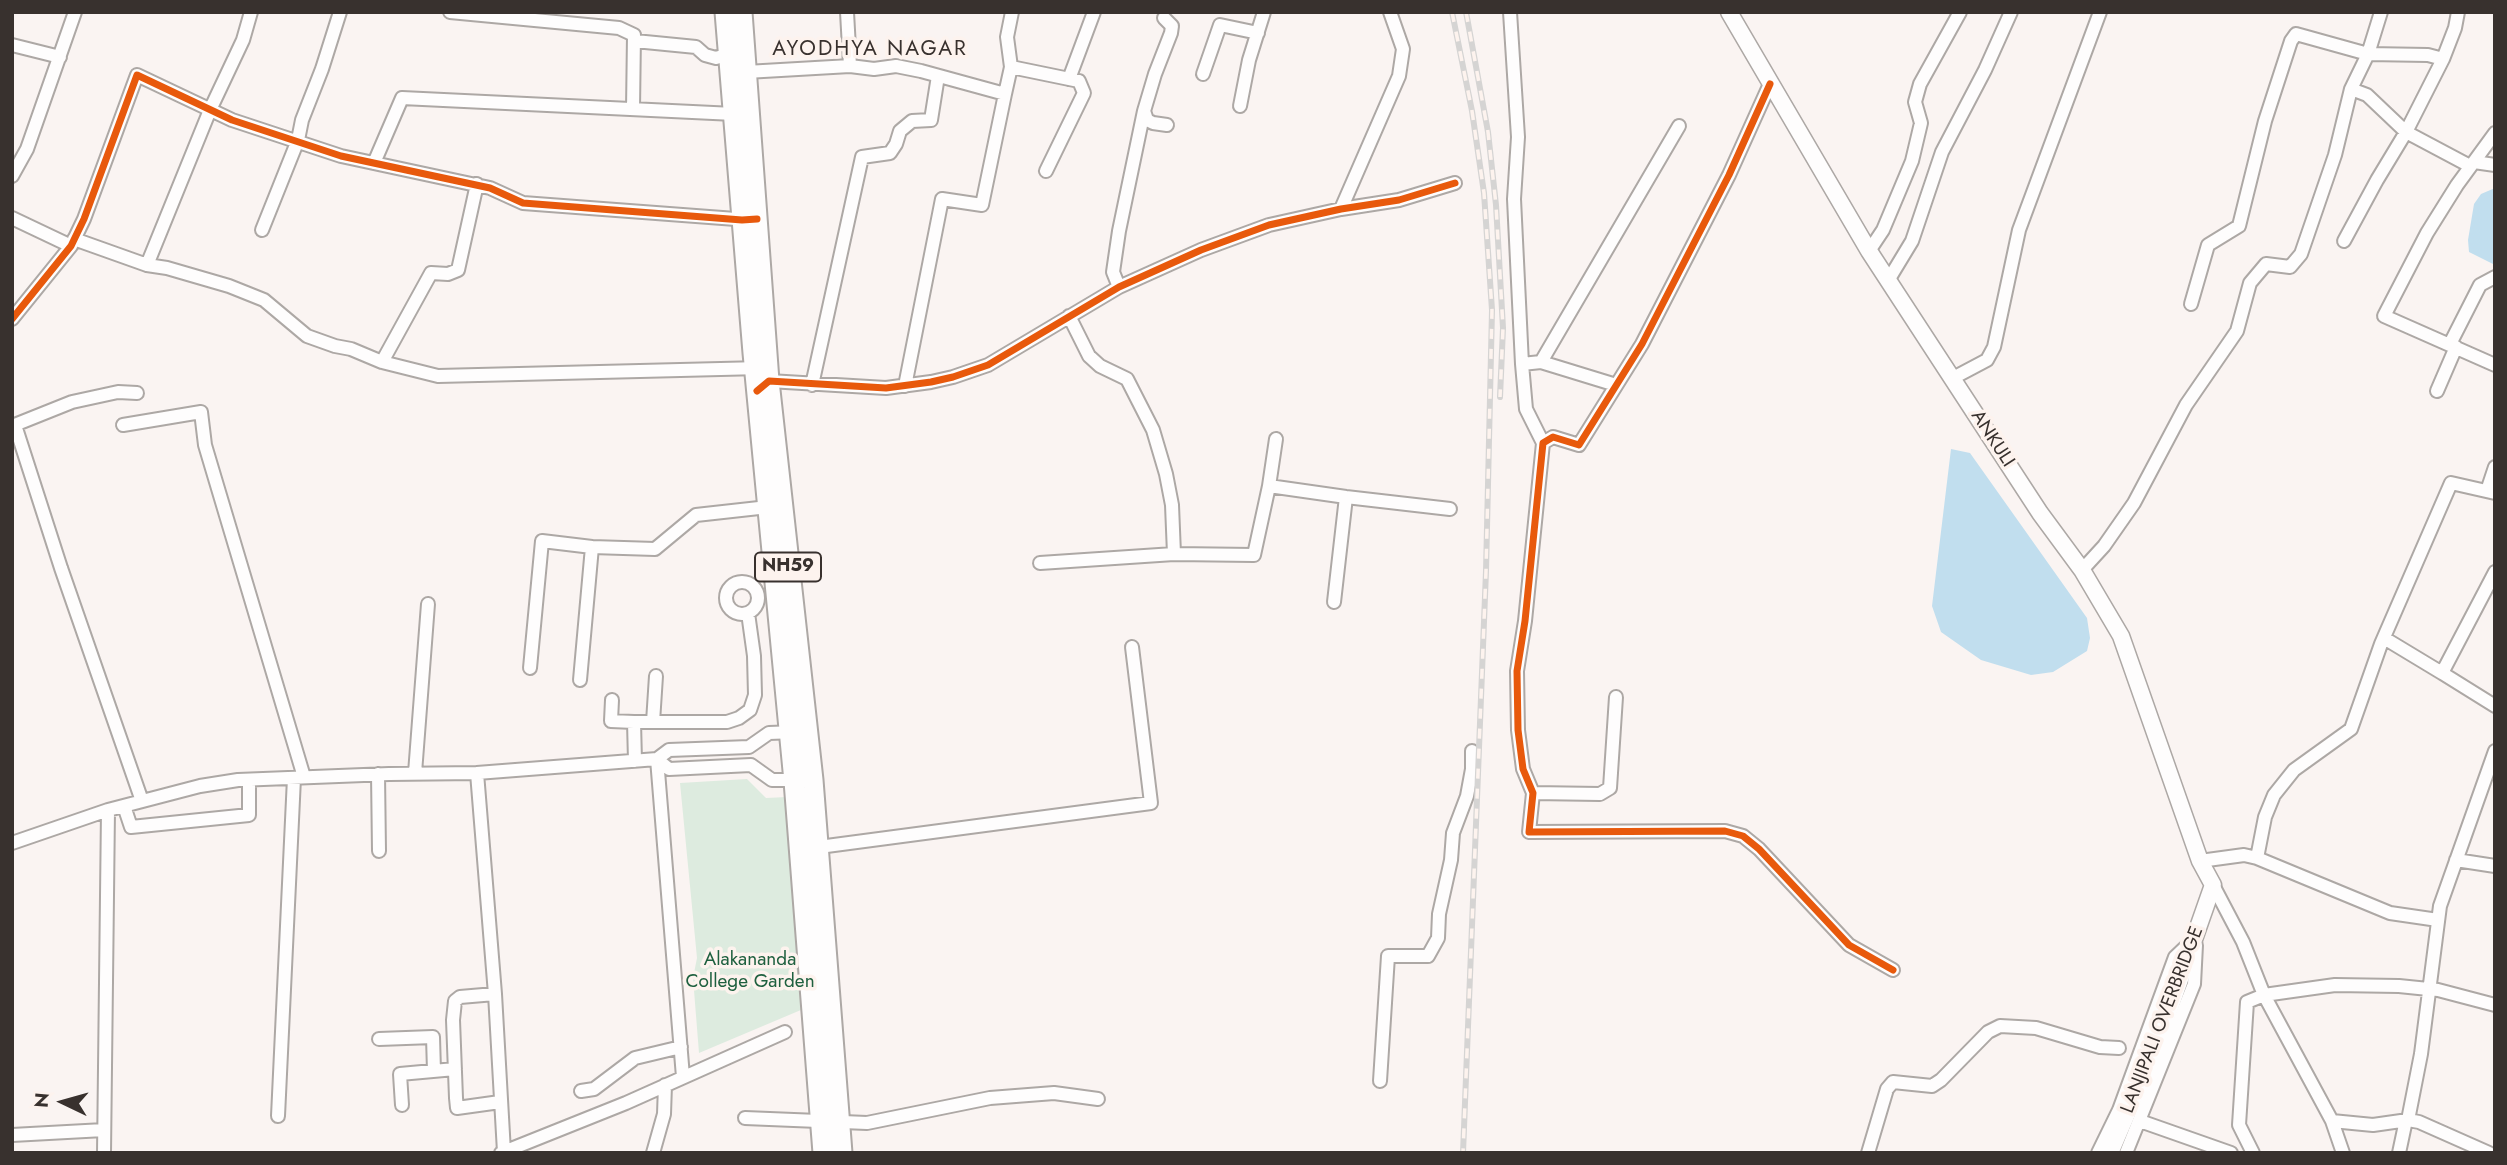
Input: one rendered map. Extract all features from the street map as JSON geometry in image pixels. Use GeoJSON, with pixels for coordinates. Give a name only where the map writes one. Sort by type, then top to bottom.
{"type":"FeatureCollection","features":[{"type":"Feature","properties":{"kind":"highway"},"geometry":{"type":"LineString","coordinates":[[725,12],[734,114],[749,220]]}},
{"type":"Feature","properties":{"kind":"highway","name":"NH59"},"geometry":{"type":"LineString","coordinates":[[742,12],[749,220],[762,377],[803,780],[819,847],[832,1010],[830,1122],[823,1153]]}},
{"type":"Feature","properties":{"kind":"highway"},"geometry":{"type":"LineString","coordinates":[[762,377],[768,507],[798,732]]}},
{"type":"Feature","properties":{"kind":"highway"},"geometry":{"type":"LineString","coordinates":[[803,780],[813,1019],[830,1122]]}},
{"type":"Feature","properties":{"kind":"highway","name":"NH59"},"geometry":{"type":"LineString","coordinates":[[830,1122],[842,1153]]}},
{"type":"Feature","properties":{"kind":"main road","name":"ANKULI"},"geometry":{"type":"LineString","coordinates":[[1729,12],[1869,251],[2040,513],[2082,570],[2120,636],[2200,861],[2213,885]]}},
{"type":"Feature","properties":{"kind":"main road","name":"LANJIPALI OVERBRIDGE"},"geometry":{"type":"LineString","coordinates":[[2110,1153],[2143,1079],[2213,885]]}},
{"type":"Feature","properties":{"kind":"street"},"geometry":{"type":"LineString","coordinates":[[12,176],[27,149],[75,12]]}},
{"type":"Feature","properties":{"kind":"street"},"geometry":{"type":"LineString","coordinates":[[147,265],[210,110],[243,40],[251,12]]}},
{"type":"Feature","properties":{"kind":"street"},"geometry":{"type":"LineString","coordinates":[[262,230],[298,140],[302,120],[340,12]]}},
{"type":"Feature","properties":{"kind":"street"},"geometry":{"type":"LineString","coordinates":[[847,12],[850,66]]}},
{"type":"Feature","properties":{"kind":"street"},"geometry":{"type":"LineString","coordinates":[[905,386],[942,199],[982,205],[1011,67],[1007,37],[1012,12]]}},
{"type":"Feature","properties":{"kind":"street"},"geometry":{"type":"LineString","coordinates":[[1069,79],[1094,12]]}},
{"type":"Feature","properties":{"kind":"street"},"geometry":{"type":"LineString","coordinates":[[1240,106],[1249,60],[1265,12]]}},
{"type":"Feature","properties":{"kind":"street"},"geometry":{"type":"LineString","coordinates":[[1341,209],[1399,76],[1403,49],[1390,12]]}},
{"type":"Feature","properties":{"kind":"street"},"geometry":{"type":"LineString","coordinates":[[1510,12],[1518,137],[1514,200],[1525,410],[1543,443],[1525,621],[1517,671],[1516,708],[1523,769],[1533,793],[1530,832],[1725,831],[1742,836],[1759,849],[1849,945],[1892,970]]}},
{"type":"Feature","properties":{"kind":"street"},"geometry":{"type":"LineString","coordinates":[[1869,251],[1883,230],[1912,161],[1921,122],[1915,102],[1920,84],[1960,12]]}},
{"type":"Feature","properties":{"kind":"street"},"geometry":{"type":"LineString","coordinates":[[1889,279],[1912,241],[1942,152],[1985,70],[2011,12]]}},
{"type":"Feature","properties":{"kind":"street"},"geometry":{"type":"LineString","coordinates":[[1953,378],[1987,360],[1994,347],[2020,230],[2099,12]]}},
{"type":"Feature","properties":{"kind":"street"},"geometry":{"type":"LineString","coordinates":[[2082,570],[2111,538],[2134,503],[2186,405],[2237,331],[2250,283],[2261,267],[2266,264],[2290,267],[2301,254],[2335,155],[2351,89],[2368,54],[2381,12]]}},
{"type":"Feature","properties":{"kind":"street"},"geometry":{"type":"LineString","coordinates":[[2344,241],[2406,132],[2443,59],[2458,12]]}},
{"type":"Feature","properties":{"kind":"street"},"geometry":{"type":"LineString","coordinates":[[456,13],[619,28],[634,36],[632,109]]}},
{"type":"Feature","properties":{"kind":"street"},"geometry":{"type":"LineString","coordinates":[[1119,287],[1113,272],[1119,230],[1144,111],[1171,33],[1172,26],[1164,18]]}},
{"type":"Feature","properties":{"kind":"street"},"geometry":{"type":"LineString","coordinates":[[1203,74],[1220,25],[1258,33]]}},
{"type":"Feature","properties":{"kind":"street"},"geometry":{"type":"LineString","coordinates":[[2191,304],[2208,245],[2239,226],[2265,121],[2291,41],[2296,34],[2368,54],[2428,55],[2443,59]]}},
{"type":"Feature","properties":{"kind":"street"},"geometry":{"type":"LineString","coordinates":[[635,41],[696,47],[705,55],[716,58],[729,54]]}},
{"type":"Feature","properties":{"kind":"street"},"geometry":{"type":"LineString","coordinates":[[12,45],[60,57]]}},
{"type":"Feature","properties":{"kind":"street"},"geometry":{"type":"LineString","coordinates":[[746,72],[850,66],[874,69],[896,66],[1004,94]]}},
{"type":"Feature","properties":{"kind":"street"},"geometry":{"type":"LineString","coordinates":[[1011,67],[1079,81],[1084,93],[1046,171]]}},
{"type":"Feature","properties":{"kind":"street"},"geometry":{"type":"LineString","coordinates":[[12,319],[72,243],[84,219],[136,75],[232,120],[341,156],[477,184],[523,203],[749,220]]}},
{"type":"Feature","properties":{"kind":"street"},"geometry":{"type":"LineString","coordinates":[[811,385],[862,157],[890,153],[900,131],[912,121],[931,120],[938,76]]}},
{"type":"Feature","properties":{"kind":"street"},"geometry":{"type":"LineString","coordinates":[[1543,443],[1553,437],[1579,445],[1642,344],[1729,175],[1770,84]]}},
{"type":"Feature","properties":{"kind":"street"},"geometry":{"type":"LineString","coordinates":[[2351,89],[2367,95],[2406,132],[2472,164],[2495,165]]}},
{"type":"Feature","properties":{"kind":"street"},"geometry":{"type":"LineString","coordinates":[[374,163],[402,99],[734,114]]}},
{"type":"Feature","properties":{"kind":"street"},"geometry":{"type":"LineString","coordinates":[[1144,111],[1147,120],[1153,124],[1167,125]]}},
{"type":"Feature","properties":{"kind":"street"},"geometry":{"type":"LineString","coordinates":[[1541,362],[1679,126]]}},
{"type":"Feature","properties":{"kind":"street"},"geometry":{"type":"LineString","coordinates":[[2495,133],[2427,233],[2384,316],[2495,365]]}},
{"type":"Feature","properties":{"kind":"street"},"geometry":{"type":"LineString","coordinates":[[12,218],[72,243],[229,286],[264,300],[307,336],[351,349],[382,362],[438,376],[762,377],[811,385],[857,388],[905,386],[953,377],[988,365],[1119,287],[1200,250],[1269,225],[1341,209],[1399,200],[1455,183]]}},
{"type":"Feature","properties":{"kind":"street"},"geometry":{"type":"LineString","coordinates":[[382,362],[431,273],[448,274],[458,270],[477,184]]}},
{"type":"Feature","properties":{"kind":"street"},"geometry":{"type":"LineString","coordinates":[[2437,391],[2480,285],[2495,277]]}},
{"type":"Feature","properties":{"kind":"street"},"geometry":{"type":"LineString","coordinates":[[1069,316],[1089,356],[1100,366],[1127,379],[1153,430],[1172,505],[1174,554]]}},
{"type":"Feature","properties":{"kind":"street"},"geometry":{"type":"LineString","coordinates":[[1522,364],[1541,362],[1616,385]]}},
{"type":"Feature","properties":{"kind":"street"},"geometry":{"type":"LineString","coordinates":[[137,393],[118,392],[72,402],[13,425],[142,801]]}},
{"type":"Feature","properties":{"kind":"street"},"geometry":{"type":"LineString","coordinates":[[123,425],[201,412],[205,444],[299,777],[278,1116]]}},
{"type":"Feature","properties":{"kind":"street"},"geometry":{"type":"LineString","coordinates":[[1040,563],[1174,554],[1254,555],[1276,439]]}},
{"type":"Feature","properties":{"kind":"street"},"geometry":{"type":"LineString","coordinates":[[2257,858],[2265,817],[2274,794],[2294,770],[2351,729],[2384,638],[2451,483],[2491,492],[2495,467]]}},
{"type":"Feature","properties":{"kind":"street"},"geometry":{"type":"LineString","coordinates":[[1269,486],[1450,509]]}},
{"type":"Feature","properties":{"kind":"street"},"geometry":{"type":"LineString","coordinates":[[1334,601],[1346,497]]}},
{"type":"Feature","properties":{"kind":"street"},"geometry":{"type":"LineString","coordinates":[[530,668],[541,541],[592,547],[655,549],[696,515],[768,507]]}},
{"type":"Feature","properties":{"kind":"street"},"geometry":{"type":"LineString","coordinates":[[580,680],[592,547]]}},
{"type":"Feature","properties":{"kind":"street"},"geometry":{"type":"LineString","coordinates":[[2442,674],[2495,572]]}},
{"type":"Feature","properties":{"kind":"street"},"geometry":{"type":"LineString","coordinates":[[415,773],[428,604]]}},
{"type":"Feature","properties":{"kind":"street"},"geometry":{"type":"LineString","coordinates":[[612,700],[611,721],[727,722],[739,718],[750,710],[755,695],[754,656],[748,613]]}},
{"type":"Feature","properties":{"kind":"street"},"geometry":{"type":"LineString","coordinates":[[2384,638],[2495,706]]}},
{"type":"Feature","properties":{"kind":"street"},"geometry":{"type":"LineString","coordinates":[[819,847],[1151,803],[1132,647]]}},
{"type":"Feature","properties":{"kind":"street"},"geometry":{"type":"LineString","coordinates":[[653,722],[656,676]]}},
{"type":"Feature","properties":{"kind":"street"},"geometry":{"type":"LineString","coordinates":[[1533,793],[1601,794],[1610,788],[1616,697]]}},
{"type":"Feature","properties":{"kind":"street"},"geometry":{"type":"LineString","coordinates":[[634,722],[635,761]]}},
{"type":"Feature","properties":{"kind":"street"},"geometry":{"type":"LineString","coordinates":[[12,843],[108,810],[200,786],[299,777],[477,773],[657,760],[669,750],[749,747],[769,733],[798,732]]}},
{"type":"Feature","properties":{"kind":"street"},"geometry":{"type":"LineString","coordinates":[[1380,1081],[1388,956],[1429,956],[1438,938],[1439,914],[1451,860],[1453,833],[1467,796],[1472,751]]}},
{"type":"Feature","properties":{"kind":"street"},"geometry":{"type":"LineString","coordinates":[[2399,1153],[2421,1054],[2440,906],[2495,751]]}},
{"type":"Feature","properties":{"kind":"street"},"geometry":{"type":"LineString","coordinates":[[657,760],[669,769],[751,765],[772,780],[803,780]]}},
{"type":"Feature","properties":{"kind":"street"},"geometry":{"type":"LineString","coordinates":[[657,760],[683,1077]]}},
{"type":"Feature","properties":{"kind":"street"},"geometry":{"type":"LineString","coordinates":[[477,773],[495,994],[502,1152],[785,1032]]}},
{"type":"Feature","properties":{"kind":"street"},"geometry":{"type":"LineString","coordinates":[[378,774],[379,851]]}},
{"type":"Feature","properties":{"kind":"street"},"geometry":{"type":"LineString","coordinates":[[124,806],[131,827],[250,815],[249,780]]}},
{"type":"Feature","properties":{"kind":"street"},"geometry":{"type":"LineString","coordinates":[[104,1153],[108,810]]}},
{"type":"Feature","properties":{"kind":"street"},"geometry":{"type":"LineString","coordinates":[[2200,861],[2244,855],[2257,858],[2390,913],[2438,920]]}},
{"type":"Feature","properties":{"kind":"street"},"geometry":{"type":"LineString","coordinates":[[2456,860],[2495,866]]}},
{"type":"Feature","properties":{"kind":"street"},"geometry":{"type":"LineString","coordinates":[[2213,885],[2243,942],[2264,995],[2332,1121],[2343,1153]]}},
{"type":"Feature","properties":{"kind":"street"},"geometry":{"type":"LineString","coordinates":[[2126,1153],[2194,984],[2196,937]]}},
{"type":"Feature","properties":{"kind":"street"},"geometry":{"type":"LineString","coordinates":[[2098,1153],[2119,1110],[2175,957],[2196,937]]}},
{"type":"Feature","properties":{"kind":"street"},"geometry":{"type":"LineString","coordinates":[[2253,1153],[2239,1125],[2247,1002],[2264,995],[2334,985],[2429,989],[2495,1005]]}},
{"type":"Feature","properties":{"kind":"street"},"geometry":{"type":"LineString","coordinates":[[495,994],[460,997],[454,1001],[454,1051],[457,1108],[500,1102]]}},
{"type":"Feature","properties":{"kind":"street"},"geometry":{"type":"LineString","coordinates":[[813,1019],[832,1010]]}},
{"type":"Feature","properties":{"kind":"street"},"geometry":{"type":"LineString","coordinates":[[1868,1153],[1887,1089],[1893,1082],[1932,1086],[1988,1032],[2000,1026],[2036,1028],[2100,1047],[2119,1048]]}},
{"type":"Feature","properties":{"kind":"street"},"geometry":{"type":"LineString","coordinates":[[379,1040],[433,1037],[434,1071]]}},
{"type":"Feature","properties":{"kind":"street"},"geometry":{"type":"LineString","coordinates":[[581,1091],[594,1089],[635,1058],[681,1047]]}},
{"type":"Feature","properties":{"kind":"street"},"geometry":{"type":"LineString","coordinates":[[433,1052],[454,1051]]}},
{"type":"Feature","properties":{"kind":"street"},"geometry":{"type":"LineString","coordinates":[[402,1105],[400,1074],[455,1069]]}},
{"type":"Feature","properties":{"kind":"street"},"geometry":{"type":"LineString","coordinates":[[653,1153],[664,1114],[665,1085]]}},
{"type":"Feature","properties":{"kind":"street"},"geometry":{"type":"LineString","coordinates":[[745,1118],[867,1123],[990,1098],[1054,1093],[1098,1099]]}},
{"type":"Feature","properties":{"kind":"street"},"geometry":{"type":"LineString","coordinates":[[2332,1121],[2373,1125],[2407,1120],[2419,1122],[2489,1153]]}},
{"type":"Feature","properties":{"kind":"street"},"geometry":{"type":"LineString","coordinates":[[2140,1121],[2231,1153]]}},
{"type":"Feature","properties":{"kind":"street"},"geometry":{"type":"LineString","coordinates":[[12,1135],[104,1130]]}},
{"type":"Feature","properties":{"kind":"green space","name":"Alakananda College Garden"},"geometry":{"type":"Polygon","coordinates":[[[747,779],[766,798],[787,797],[808,1007],[699,1053],[693,978],[697,958],[680,783],[747,779]]]}},
{"type":"Feature","properties":{"kind":"water"},"geometry":{"type":"Polygon","coordinates":[[[2495,188],[2495,265],[2469,252],[2468,240],[2474,204],[2481,194],[2495,188]]]}},
{"type":"Feature","properties":{"kind":"water"},"geometry":{"type":"Polygon","coordinates":[[[1951,449],[1970,453],[2087,618],[2090,638],[2087,651],[2053,672],[2031,675],[1981,660],[1941,632],[1932,606],[1951,449]]]}},
{"type":"Feature","properties":{"kind":"railway"},"geometry":{"type":"LineString","coordinates":[[1452,12],[1472,111],[1484,193],[1492,310],[1486,571],[1463,1153]]}},
{"type":"Feature","properties":{"kind":"railway"},"geometry":{"type":"LineString","coordinates":[[1466,12],[1488,132],[1496,205],[1503,328],[1500,397]]}},
{"type":"Feature","properties":{"kind":"cycle path"},"geometry":{"type":"LineString","coordinates":[[12,319],[71,246],[84,219],[137,75],[232,120],[341,156],[490,188],[523,203],[757,219]]}},
{"type":"Feature","properties":{"kind":"cycle path"},"geometry":{"type":"LineString","coordinates":[[1770,84],[1729,175],[1642,344],[1579,445],[1553,437],[1543,443],[1525,621],[1517,671],[1518,730],[1523,769],[1533,793],[1529,832],[1725,831],[1743,836],[1759,849],[1849,945],[1893,970]]}},
{"type":"Feature","properties":{"kind":"cycle path"},"geometry":{"type":"LineString","coordinates":[[757,391],[769,381],[886,388],[953,377],[988,365],[1119,287],[1201,250],[1269,225],[1341,209],[1399,200],[1455,183]]}},
{"type":"Feature","properties":{"kind":"district","name":"AYODHYA NAGAR"},"geometry":{"type":"Point","coordinates":[870,50]}}]}
